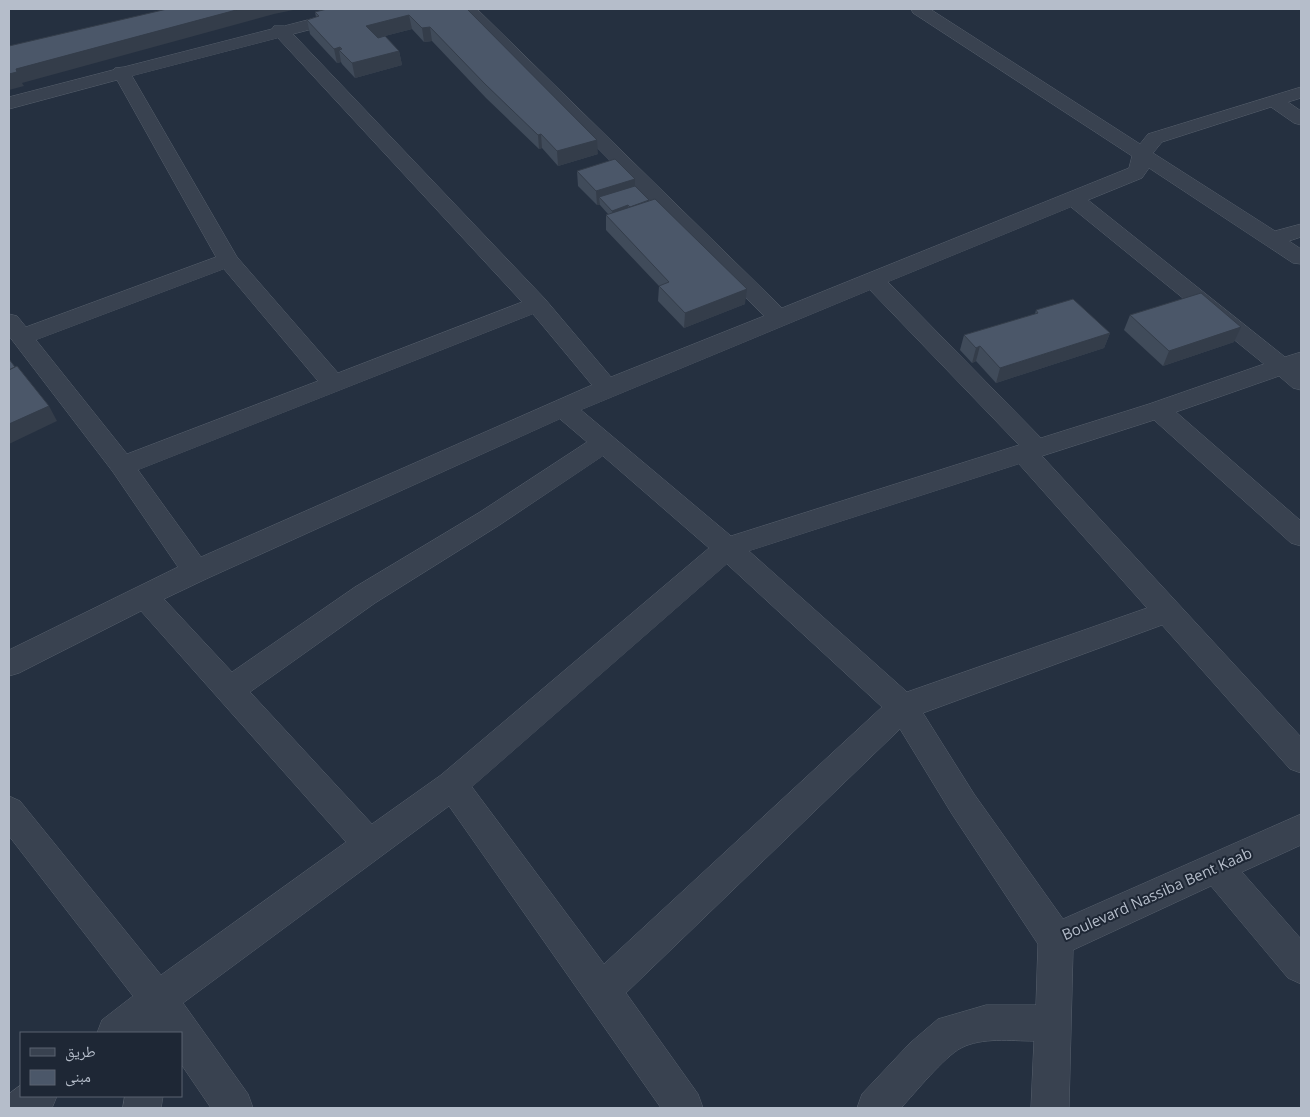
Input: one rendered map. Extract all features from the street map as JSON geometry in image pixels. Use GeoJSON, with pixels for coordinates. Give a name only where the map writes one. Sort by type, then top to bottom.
{"type":"FeatureCollection","features":[{"type":"Feature","properties":{"kind":"street"},"geometry":{"type":"LineString","coordinates":[[9,102],[280,30],[368,9]]}},
{"type":"Feature","properties":{"kind":"street"},"geometry":{"type":"LineString","coordinates":[[468,9],[780,320]]}},
{"type":"Feature","properties":{"kind":"street"},"geometry":{"type":"LineString","coordinates":[[920,9],[1301,258]]}},
{"type":"Feature","properties":{"kind":"street"},"geometry":{"type":"LineString","coordinates":[[280,30],[537,304],[607,388]]}},
{"type":"Feature","properties":{"kind":"street"},"geometry":{"type":"LineString","coordinates":[[121,72],[228,260],[332,382]]}},
{"type":"Feature","properties":{"kind":"street"},"geometry":{"type":"LineString","coordinates":[[9,664],[196,571],[607,388],[780,320],[1134,174],[1139,168],[1142,154],[1155,138],[1301,92]]}},
{"type":"Feature","properties":{"kind":"street"},"geometry":{"type":"LineString","coordinates":[[1272,100],[1301,119]]}},
{"type":"Feature","properties":{"kind":"street"},"geometry":{"type":"LineString","coordinates":[[1074,199],[1295,370]]}},
{"type":"Feature","properties":{"kind":"street"},"geometry":{"type":"LineString","coordinates":[[1272,239],[1301,230]]}},
{"type":"Feature","properties":{"kind":"street"},"geometry":{"type":"LineString","coordinates":[[196,571],[122,466],[15,329],[228,260]]}},
{"type":"Feature","properties":{"kind":"street"},"geometry":{"type":"LineString","coordinates":[[874,281],[1030,451],[1167,612],[1301,759]]}},
{"type":"Feature","properties":{"kind":"street"},"geometry":{"type":"LineString","coordinates":[[122,466],[332,382],[537,304]]}},
{"type":"Feature","properties":{"kind":"street"},"geometry":{"type":"LineString","coordinates":[[117,1032],[155,1016],[370,845],[452,785],[727,548],[1158,410],[1295,370]]}},
{"type":"Feature","properties":{"kind":"street"},"geometry":{"type":"LineString","coordinates":[[563,408],[727,548],[833,646],[903,707],[963,804],[1056,940]]}},
{"type":"Feature","properties":{"kind":"street"},"geometry":{"type":"LineString","coordinates":[[1158,410],[1301,536]]}},
{"type":"Feature","properties":{"kind":"street"},"geometry":{"type":"LineString","coordinates":[[229,690],[365,595],[489,519],[605,443]]}},
{"type":"Feature","properties":{"kind":"street"},"geometry":{"type":"LineString","coordinates":[[144,596],[370,845]]}},
{"type":"Feature","properties":{"kind":"street"},"geometry":{"type":"LineString","coordinates":[[602,991],[903,707],[1167,612]]}},
{"type":"Feature","properties":{"kind":"street"},"geometry":{"type":"LineString","coordinates":[[452,785],[602,991],[684,1108]]}},
{"type":"Feature","properties":{"kind":"street"},"geometry":{"type":"LineString","coordinates":[[9,811],[155,1016],[169,1032]]}},
{"type":"Feature","properties":{"kind":"street","name":"Boulevard Nassiba Bent Kaab"},"geometry":{"type":"LineString","coordinates":[[1050,1108],[1056,940],[1301,829]]}},
{"type":"Feature","properties":{"kind":"street"},"geometry":{"type":"LineString","coordinates":[[1216,867],[1301,966]]}},
{"type":"Feature","properties":{"kind":"street"},"geometry":{"type":"LineString","coordinates":[[876,1108],[923,1056],[950,1032],[986,1022],[1053,1023]]}},
{"type":"Feature","properties":{"kind":"street"},"geometry":{"type":"LineString","coordinates":[[182,1047],[234,1108]]}},
{"type":"Feature","properties":{"kind":"street"},"geometry":{"type":"LineString","coordinates":[[23,1108],[37,1097]]}},
{"type":"Feature","properties":{"kind":"building"},"geometry":{"type":"Polygon","coordinates":[[[167,9],[240,9],[16,69],[17,72],[9,74],[9,46],[167,9]]]}},
{"type":"Feature","properties":{"kind":"building"},"geometry":{"type":"Polygon","coordinates":[[[327,9],[467,9],[597,140],[557,151],[541,134],[538,135],[485,84],[430,27],[422,28],[409,15],[366,26],[378,38],[385,36],[399,51],[352,63],[339,50],[342,49],[340,47],[334,49],[307,20],[319,16],[315,12],[327,9]]]}},
{"type":"Feature","properties":{"kind":"building"},"geometry":{"type":"Polygon","coordinates":[[[615,159],[635,179],[596,191],[577,171],[615,159]]]}},
{"type":"Feature","properties":{"kind":"building"},"geometry":{"type":"Polygon","coordinates":[[[635,186],[649,200],[612,211],[599,197],[635,186]]]}},
{"type":"Feature","properties":{"kind":"building"},"geometry":{"type":"Polygon","coordinates":[[[655,199],[747,289],[685,313],[659,286],[669,282],[606,215],[655,199]]]}},
{"type":"Feature","properties":{"kind":"building"},"geometry":{"type":"Polygon","coordinates":[[[1201,293],[1241,327],[1169,351],[1130,315],[1201,293]]]}},
{"type":"Feature","properties":{"kind":"building"},"geometry":{"type":"Polygon","coordinates":[[[1073,299],[1110,333],[1000,368],[980,346],[976,348],[964,335],[1038,313],[1036,310],[1073,299]]]}},
{"type":"Feature","properties":{"kind":"building"},"geometry":{"type":"Polygon","coordinates":[[[9,359],[15,367],[9,370],[9,359]]]}},
{"type":"Feature","properties":{"kind":"building"},"geometry":{"type":"Polygon","coordinates":[[[17,366],[49,406],[9,424],[9,370],[17,366]]]}}]}
